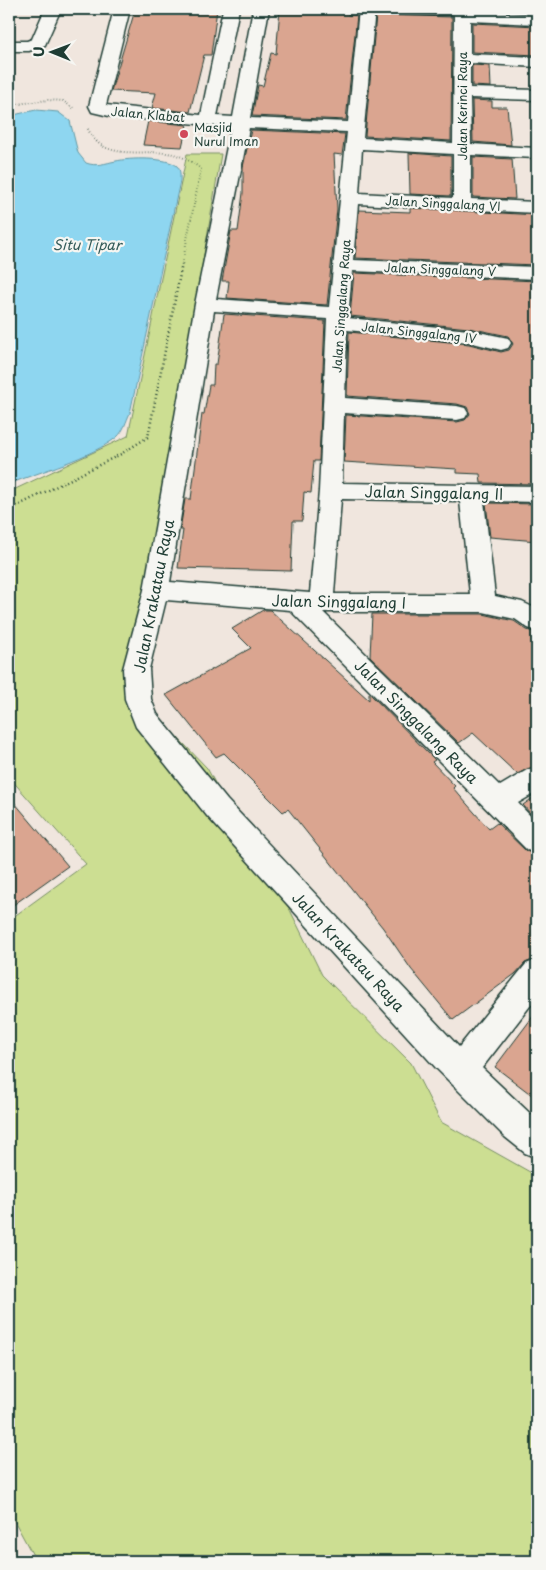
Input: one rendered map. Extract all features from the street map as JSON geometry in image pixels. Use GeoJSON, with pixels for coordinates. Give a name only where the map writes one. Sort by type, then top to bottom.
{"type":"FeatureCollection","features":[{"type":"Feature","properties":{"kind":"street"},"geometry":{"type":"LineString","coordinates":[[9,46],[34,45],[39,42],[53,9]]}},
{"type":"Feature","properties":{"kind":"street","name":"Jalan Klabat"},"geometry":{"type":"LineString","coordinates":[[122,9],[97,106],[109,112],[241,123],[462,149],[537,153]]}},
{"type":"Feature","properties":{"kind":"street"},"geometry":{"type":"LineString","coordinates":[[208,120],[231,9]]}},
{"type":"Feature","properties":{"kind":"street","name":"Jalan Krakatau Raya"},"geometry":{"type":"LineString","coordinates":[[261,9],[241,123],[205,304],[156,590],[136,669],[138,699],[145,719],[217,808],[448,1058],[461,1068],[517,1125],[537,1141]]}},
{"type":"Feature","properties":{"kind":"street","name":"Jalan Singgalang Raya"},"geometry":{"type":"LineString","coordinates":[[367,9],[338,318],[330,491],[309,603],[498,802],[537,840]]}},
{"type":"Feature","properties":{"kind":"street"},"geometry":{"type":"LineString","coordinates":[[406,9],[537,19]]}},
{"type":"Feature","properties":{"kind":"street","name":"Jalan Kerinci Raya"},"geometry":{"type":"LineString","coordinates":[[462,12],[462,204]]}},
{"type":"Feature","properties":{"kind":"street"},"geometry":{"type":"LineString","coordinates":[[462,58],[537,62]]}},
{"type":"Feature","properties":{"kind":"street"},"geometry":{"type":"LineString","coordinates":[[462,93],[537,95]]}},
{"type":"Feature","properties":{"kind":"street","name":"Jalan Singgalang VI"},"geometry":{"type":"LineString","coordinates":[[349,198],[537,208]]}},
{"type":"Feature","properties":{"kind":"street","name":"Jalan Singgalang V"},"geometry":{"type":"LineString","coordinates":[[344,264],[537,273]]}},
{"type":"Feature","properties":{"kind":"street","name":"Jalan Singgalang IV"},"geometry":{"type":"LineString","coordinates":[[205,304],[338,318],[501,342]]}},
{"type":"Feature","properties":{"kind":"street"},"geometry":{"type":"LineString","coordinates":[[335,405],[456,413]]}},
{"type":"Feature","properties":{"kind":"street","name":"Jalan Singgalang II"},"geometry":{"type":"LineString","coordinates":[[330,491],[537,494]]}},
{"type":"Feature","properties":{"kind":"street"},"geometry":{"type":"LineString","coordinates":[[471,492],[483,603]]}},
{"type":"Feature","properties":{"kind":"street","name":"Jalan Singgalang I"},"geometry":{"type":"LineString","coordinates":[[156,590],[309,603],[483,603],[530,616]]}},
{"type":"Feature","properties":{"kind":"street"},"geometry":{"type":"LineString","coordinates":[[498,802],[537,778]]}},
{"type":"Feature","properties":{"kind":"street"},"geometry":{"type":"LineString","coordinates":[[461,1068],[537,974]]}},
{"type":"Feature","properties":{"kind":"path"},"geometry":{"type":"LineString","coordinates":[[9,105],[48,100],[63,101],[79,112]]}},
{"type":"Feature","properties":{"kind":"path"},"geometry":{"type":"LineString","coordinates":[[9,510],[122,454],[148,438],[201,169],[191,160],[174,153],[122,151],[102,148],[94,141],[86,126]]}},
{"type":"Feature","properties":{"kind":"green space"},"geometry":{"type":"Polygon","coordinates":[[[187,154],[221,154],[153,559],[125,665],[158,717],[207,768],[235,820],[290,910],[322,975],[411,1063],[441,1122],[537,1176],[537,1561],[36,1561],[9,1511],[9,920],[86,864],[9,777],[9,492],[128,436],[187,154]]]}},
{"type":"Feature","properties":{"kind":"water","name":"Situ Tipar"},"geometry":{"type":"Polygon","coordinates":[[[36,110],[58,112],[70,121],[78,153],[86,163],[97,165],[138,159],[165,161],[177,166],[180,173],[180,181],[130,413],[123,429],[117,437],[94,451],[65,464],[9,484],[9,116],[36,110]]]}},
{"type":"Feature","properties":{"kind":"building"},"geometry":{"type":"Polygon","coordinates":[[[183,9],[217,9],[211,55],[204,55],[190,112],[152,108],[156,93],[111,91],[135,10],[182,11],[183,9]]]}},
{"type":"Feature","properties":{"kind":"building"},"geometry":{"type":"Polygon","coordinates":[[[280,9],[349,9],[348,15],[357,15],[346,120],[252,116],[258,85],[263,86],[271,53],[276,54],[280,9]]]}},
{"type":"Feature","properties":{"kind":"building"},"geometry":{"type":"Polygon","coordinates":[[[486,9],[537,9],[537,12],[486,11],[486,9]]]}},
{"type":"Feature","properties":{"kind":"building"},"geometry":{"type":"Polygon","coordinates":[[[376,15],[452,17],[451,141],[365,136],[376,15]]]}},
{"type":"Feature","properties":{"kind":"building"},"geometry":{"type":"Polygon","coordinates":[[[472,23],[537,26],[537,55],[472,52],[472,23]]]}},
{"type":"Feature","properties":{"kind":"building"},"geometry":{"type":"Polygon","coordinates":[[[472,65],[490,66],[491,87],[472,86],[472,65]]]}},
{"type":"Feature","properties":{"kind":"building"},"geometry":{"type":"Polygon","coordinates":[[[472,100],[492,101],[492,107],[507,107],[511,145],[473,142],[472,100]]]}},
{"type":"Feature","properties":{"kind":"building"},"geometry":{"type":"Polygon","coordinates":[[[148,121],[187,125],[182,147],[143,145],[148,121]]]}},
{"type":"Feature","properties":{"kind":"building"},"geometry":{"type":"Polygon","coordinates":[[[251,130],[345,134],[342,155],[334,154],[337,209],[327,305],[227,298],[229,281],[222,281],[231,231],[238,231],[243,193],[243,167],[251,130]]]}},
{"type":"Feature","properties":{"kind":"building"},"geometry":{"type":"Polygon","coordinates":[[[409,153],[451,156],[451,196],[410,194],[409,153]]]}},
{"type":"Feature","properties":{"kind":"building"},"geometry":{"type":"Polygon","coordinates":[[[473,157],[512,159],[515,199],[473,197],[473,157]]]}},
{"type":"Feature","properties":{"kind":"building"},"geometry":{"type":"Polygon","coordinates":[[[410,208],[537,215],[537,265],[355,258],[359,210],[410,212],[410,208]]]}},
{"type":"Feature","properties":{"kind":"building"},"geometry":{"type":"Polygon","coordinates":[[[354,273],[537,281],[537,484],[481,483],[480,474],[457,473],[457,469],[344,462],[346,415],[457,422],[465,420],[470,414],[467,407],[457,404],[347,396],[349,332],[469,344],[501,352],[509,350],[513,344],[508,336],[469,328],[350,316],[354,273]]]}},
{"type":"Feature","properties":{"kind":"building"},"geometry":{"type":"Polygon","coordinates":[[[224,314],[325,321],[319,461],[314,461],[311,493],[304,492],[302,521],[293,521],[291,571],[178,568],[183,530],[180,530],[185,499],[191,499],[202,414],[204,414],[209,385],[213,385],[214,364],[217,364],[224,314]]]}},
{"type":"Feature","properties":{"kind":"building"},"geometry":{"type":"Polygon","coordinates":[[[486,503],[537,504],[537,541],[490,537],[486,503]]]}},
{"type":"Feature","properties":{"kind":"building"},"geometry":{"type":"Polygon","coordinates":[[[263,610],[270,610],[369,700],[369,693],[435,760],[432,762],[455,786],[453,788],[489,829],[497,823],[526,851],[537,855],[537,958],[525,963],[515,974],[453,1020],[411,969],[383,928],[288,809],[283,812],[224,753],[216,757],[166,695],[251,648],[232,629],[263,610]]]}},
{"type":"Feature","properties":{"kind":"building"},"geometry":{"type":"Polygon","coordinates":[[[372,614],[483,614],[514,621],[527,630],[537,633],[537,765],[517,774],[473,733],[459,743],[370,656],[372,614]]]}},
{"type":"Feature","properties":{"kind":"building"},"geometry":{"type":"Polygon","coordinates":[[[537,795],[537,821],[523,805],[537,795]]]}},
{"type":"Feature","properties":{"kind":"building"},"geometry":{"type":"Polygon","coordinates":[[[9,796],[68,866],[9,908],[9,796]]]}},
{"type":"Feature","properties":{"kind":"building"},"geometry":{"type":"Polygon","coordinates":[[[537,1011],[537,1099],[495,1067],[537,1011]]]}},
{"type":"Feature","properties":{"kind":"place","name":"Masjid Nurul Iman"},"geometry":{"type":"Point","coordinates":[184,134]}}]}
